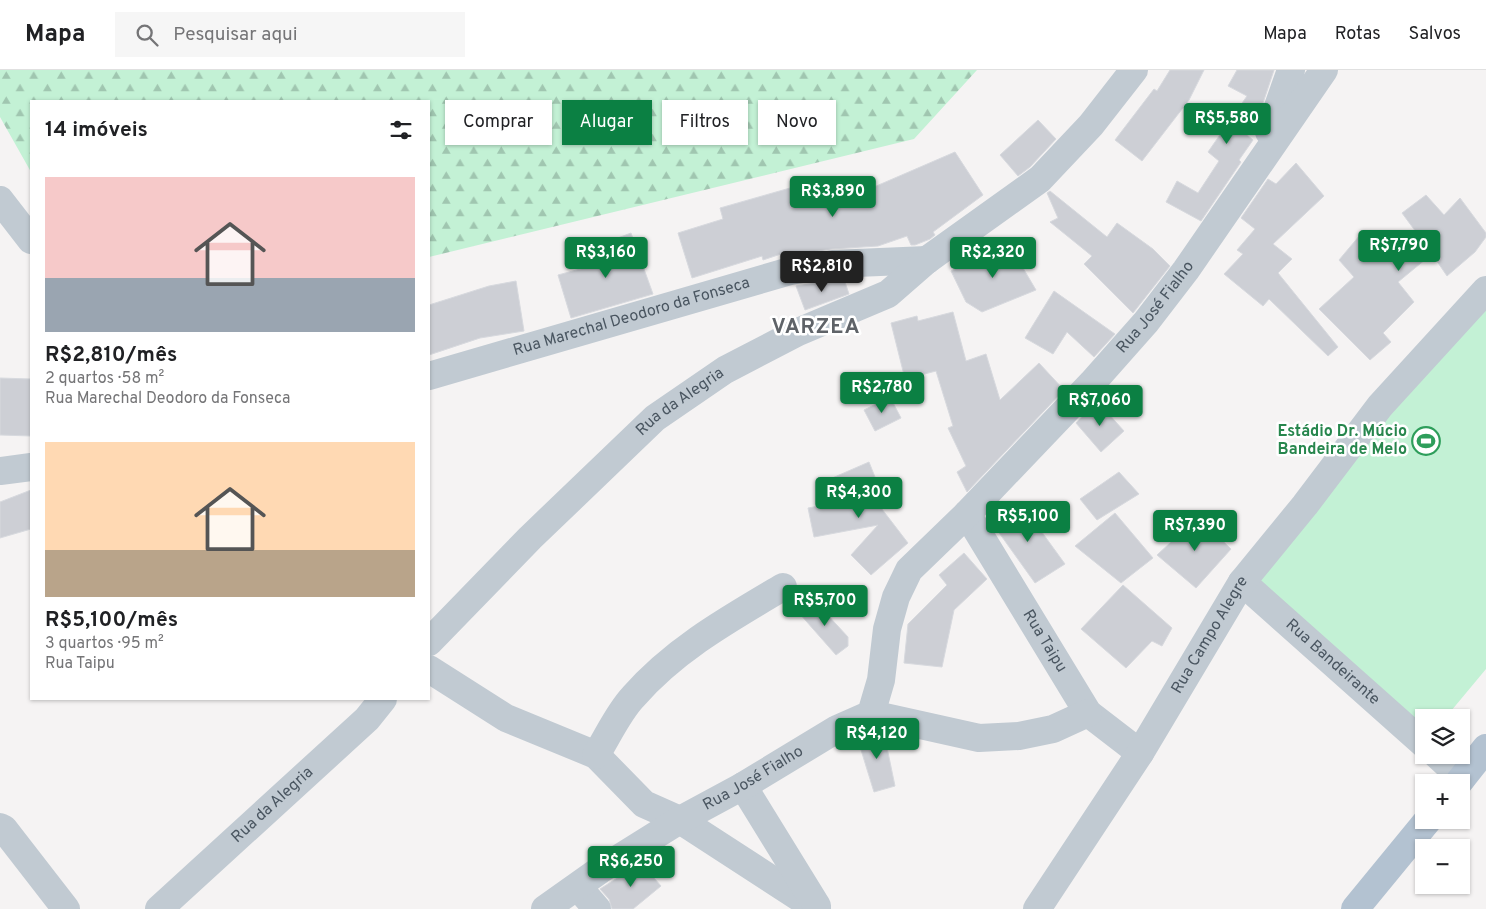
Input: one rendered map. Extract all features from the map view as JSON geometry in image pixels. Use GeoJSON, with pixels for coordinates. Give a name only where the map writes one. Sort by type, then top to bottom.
{"type":"FeatureCollection","features":[{"type":"Feature","properties":{"kind":"main road"},"geometry":{"type":"LineString","coordinates":[[1466,774],[1484,754]]}},
{"type":"Feature","properties":{"kind":"main road"},"geometry":{"type":"LineString","coordinates":[[1355,909],[1421,829]]}},
{"type":"Feature","properties":{"kind":"street","name":"Rua da Alegria"},"geometry":{"type":"LineString","coordinates":[[430,641],[530,538],[655,418],[725,370],[798,332],[888,294],[927,260],[1040,179],[1091,125],[1134,70]]}},
{"type":"Feature","properties":{"kind":"street"},"geometry":{"type":"LineString","coordinates":[[1258,165],[1291,70]]}},
{"type":"Feature","properties":{"kind":"street","name":"Rua José Fialho"},"geometry":{"type":"LineString","coordinates":[[546,909],[600,870],[680,820],[743,786],[837,729],[870,714],[881,680],[886,629],[896,597],[909,570],[966,514],[1092,383],[1146,322],[1186,270],[1324,70]]}},
{"type":"Feature","properties":{"kind":"street"},"geometry":{"type":"LineString","coordinates":[[0,200],[30,239]]}},
{"type":"Feature","properties":{"kind":"street","name":"Rua Marechal Deodoro da Fonseca"},"geometry":{"type":"LineString","coordinates":[[430,376],[790,271],[833,264],[927,260]]}},
{"type":"Feature","properties":{"kind":"street","name":"Rua Campo Alegre"},"geometry":{"type":"LineString","coordinates":[[1037,909],[1140,753],[1242,582],[1305,505],[1380,406],[1486,290]]}},
{"type":"Feature","properties":{"kind":"street"},"geometry":{"type":"LineString","coordinates":[[0,471],[30,467]]}},
{"type":"Feature","properties":{"kind":"street","name":"Rua Taipu"},"geometry":{"type":"LineString","coordinates":[[966,514],[1088,714],[1140,753]]}},
{"type":"Feature","properties":{"kind":"street","name":"Rua Bandeirante"},"geometry":{"type":"LineString","coordinates":[[1242,582],[1415,736]]}},
{"type":"Feature","properties":{"kind":"street"},"geometry":{"type":"LineString","coordinates":[[596,755],[632,698],[672,658],[716,626],[783,587]]}},
{"type":"Feature","properties":{"kind":"street"},"geometry":{"type":"LineString","coordinates":[[430,670],[506,718],[596,755],[644,804],[680,820],[818,909]]}},
{"type":"Feature","properties":{"kind":"street","name":"Rua da Alegria"},"geometry":{"type":"LineString","coordinates":[[159,909],[367,719],[382,700]]}},
{"type":"Feature","properties":{"kind":"street"},"geometry":{"type":"LineString","coordinates":[[870,714],[979,738],[1019,736],[1053,729],[1088,714]]}},
{"type":"Feature","properties":{"kind":"street"},"geometry":{"type":"LineString","coordinates":[[1446,764],[1455,774]]}},
{"type":"Feature","properties":{"kind":"street"},"geometry":{"type":"LineString","coordinates":[[743,786],[818,909]]}},
{"type":"Feature","properties":{"kind":"street"},"geometry":{"type":"LineString","coordinates":[[0,827],[4,829],[66,909]]}},
{"type":"Feature","properties":{"kind":"street"},"geometry":{"type":"LineString","coordinates":[[578,887],[597,909]]}},
{"type":"Feature","properties":{"kind":"green space"},"geometry":{"type":"Polygon","coordinates":[[[0,70],[977,70],[914,139],[430,257],[430,100],[30,100],[30,170],[0,117],[0,70]]]}},
{"type":"Feature","properties":{"kind":"green space","name":"Estádio Dr. Múcio Bandeira de Melo"},"geometry":{"type":"Polygon","coordinates":[[[1486,303],[1486,669],[1453,709],[1415,709],[1415,725],[1248,580],[1486,303]]]}},
{"type":"Feature","properties":{"kind":"building"},"geometry":{"type":"Polygon","coordinates":[[[1170,70],[1204,70],[1189,100],[1142,161],[1115,140],[1154,89],[1157,91],[1170,70]]]}},
{"type":"Feature","properties":{"kind":"building"},"geometry":{"type":"Polygon","coordinates":[[[1237,70],[1274,70],[1259,115],[1247,135],[1253,140],[1239,160],[1241,162],[1201,221],[1166,202],[1177,181],[1198,193],[1219,161],[1208,152],[1247,96],[1228,86],[1237,70]]]}},
{"type":"Feature","properties":{"kind":"building"},"geometry":{"type":"Polygon","coordinates":[[[1038,120],[1056,139],[1030,167],[1018,176],[1000,155],[1038,120]]]}},
{"type":"Feature","properties":{"kind":"building"},"geometry":{"type":"Polygon","coordinates":[[[955,152],[983,195],[933,232],[935,235],[930,239],[911,245],[907,236],[878,246],[831,249],[784,256],[784,253],[763,260],[762,256],[692,278],[678,233],[723,219],[720,208],[797,186],[800,198],[824,192],[825,201],[873,185],[874,187],[955,152]]]}},
{"type":"Feature","properties":{"kind":"building"},"geometry":{"type":"Polygon","coordinates":[[[1296,163],[1324,196],[1273,244],[1292,259],[1278,273],[1338,347],[1328,356],[1269,299],[1263,306],[1224,274],[1243,254],[1237,250],[1255,229],[1241,218],[1268,179],[1276,184],[1296,163]]]}},
{"type":"Feature","properties":{"kind":"building"},"geometry":{"type":"Polygon","coordinates":[[[1050,191],[1107,237],[1117,223],[1153,249],[1170,266],[1133,313],[1084,264],[1092,256],[1050,222],[1058,218],[1047,193],[1050,191]]]}},
{"type":"Feature","properties":{"kind":"building"},"geometry":{"type":"Polygon","coordinates":[[[1426,195],[1444,215],[1460,198],[1486,233],[1486,237],[1475,252],[1447,276],[1432,254],[1398,282],[1414,302],[1383,333],[1391,342],[1370,360],[1319,309],[1354,277],[1339,260],[1360,235],[1380,261],[1416,232],[1402,213],[1426,195]]]}},
{"type":"Feature","properties":{"kind":"building"},"geometry":{"type":"Polygon","coordinates":[[[631,233],[653,294],[571,318],[558,275],[584,268],[581,260],[605,251],[602,244],[631,233]]]}},
{"type":"Feature","properties":{"kind":"building"},"geometry":{"type":"Polygon","coordinates":[[[1002,246],[1010,246],[1036,290],[982,312],[966,302],[951,271],[1002,246]]]}},
{"type":"Feature","properties":{"kind":"building"},"geometry":{"type":"Polygon","coordinates":[[[844,279],[849,294],[805,310],[796,286],[844,279]]]}},
{"type":"Feature","properties":{"kind":"building"},"geometry":{"type":"Polygon","coordinates":[[[516,281],[524,331],[480,338],[430,355],[430,305],[489,286],[516,281]]]}},
{"type":"Feature","properties":{"kind":"building"},"geometry":{"type":"Polygon","coordinates":[[[1054,291],[1115,334],[1094,357],[1067,332],[1053,354],[1025,338],[1054,291]]]}},
{"type":"Feature","properties":{"kind":"building"},"geometry":{"type":"Polygon","coordinates":[[[953,312],[966,361],[986,354],[1000,400],[1039,363],[1064,390],[967,492],[957,472],[966,466],[948,428],[953,426],[936,371],[905,379],[891,323],[917,316],[918,321],[953,312]]]}},
{"type":"Feature","properties":{"kind":"building"},"geometry":{"type":"Polygon","coordinates":[[[0,378],[30,379],[30,436],[0,435],[0,378]]]}},
{"type":"Feature","properties":{"kind":"building"},"geometry":{"type":"Polygon","coordinates":[[[890,397],[901,418],[875,431],[864,410],[890,397]]]}},
{"type":"Feature","properties":{"kind":"building"},"geometry":{"type":"Polygon","coordinates":[[[1097,401],[1124,431],[1101,452],[1076,423],[1097,401]]]}},
{"type":"Feature","properties":{"kind":"building"},"geometry":{"type":"Polygon","coordinates":[[[869,462],[877,482],[865,487],[908,543],[871,575],[851,555],[878,525],[814,537],[808,508],[840,502],[830,479],[869,462]]]}},
{"type":"Feature","properties":{"kind":"building"},"geometry":{"type":"Polygon","coordinates":[[[1119,472],[1139,494],[1097,520],[1080,499],[1119,472]]]}},
{"type":"Feature","properties":{"kind":"building"},"geometry":{"type":"Polygon","coordinates":[[[30,490],[30,529],[0,538],[0,502],[30,490]]]}},
{"type":"Feature","properties":{"kind":"building"},"geometry":{"type":"Polygon","coordinates":[[[1020,502],[1065,564],[1035,583],[992,523],[1020,502]]]}},
{"type":"Feature","properties":{"kind":"building"},"geometry":{"type":"Polygon","coordinates":[[[1115,513],[1153,558],[1121,583],[1075,546],[1115,513]]]}},
{"type":"Feature","properties":{"kind":"building"},"geometry":{"type":"Polygon","coordinates":[[[1198,517],[1231,549],[1196,588],[1157,555],[1198,517]]]}},
{"type":"Feature","properties":{"kind":"building"},"geometry":{"type":"Polygon","coordinates":[[[964,553],[987,579],[954,610],[942,667],[904,663],[908,624],[947,585],[939,575],[964,553]]]}},
{"type":"Feature","properties":{"kind":"building"},"geometry":{"type":"Polygon","coordinates":[[[1123,585],[1172,628],[1162,646],[1152,641],[1126,668],[1081,629],[1123,585]]]}},
{"type":"Feature","properties":{"kind":"building"},"geometry":{"type":"Polygon","coordinates":[[[812,598],[848,637],[848,646],[836,655],[799,613],[812,598]]]}},
{"type":"Feature","properties":{"kind":"building"},"geometry":{"type":"Polygon","coordinates":[[[873,730],[884,733],[895,786],[874,792],[857,737],[873,730]]]}},
{"type":"Feature","properties":{"kind":"building"},"geometry":{"type":"Polygon","coordinates":[[[641,863],[661,886],[633,909],[612,909],[609,899],[600,889],[641,863]]]}},
{"type":"Feature","properties":{"kind":"place","name":"Estádio Dr. Múcio Bandeira de Melo"},"geometry":{"type":"Point","coordinates":[1426,441]}},
{"type":"Feature","properties":{"kind":"district","name":"VARZEA"},"geometry":{"type":"Point","coordinates":[816,327]}}]}
